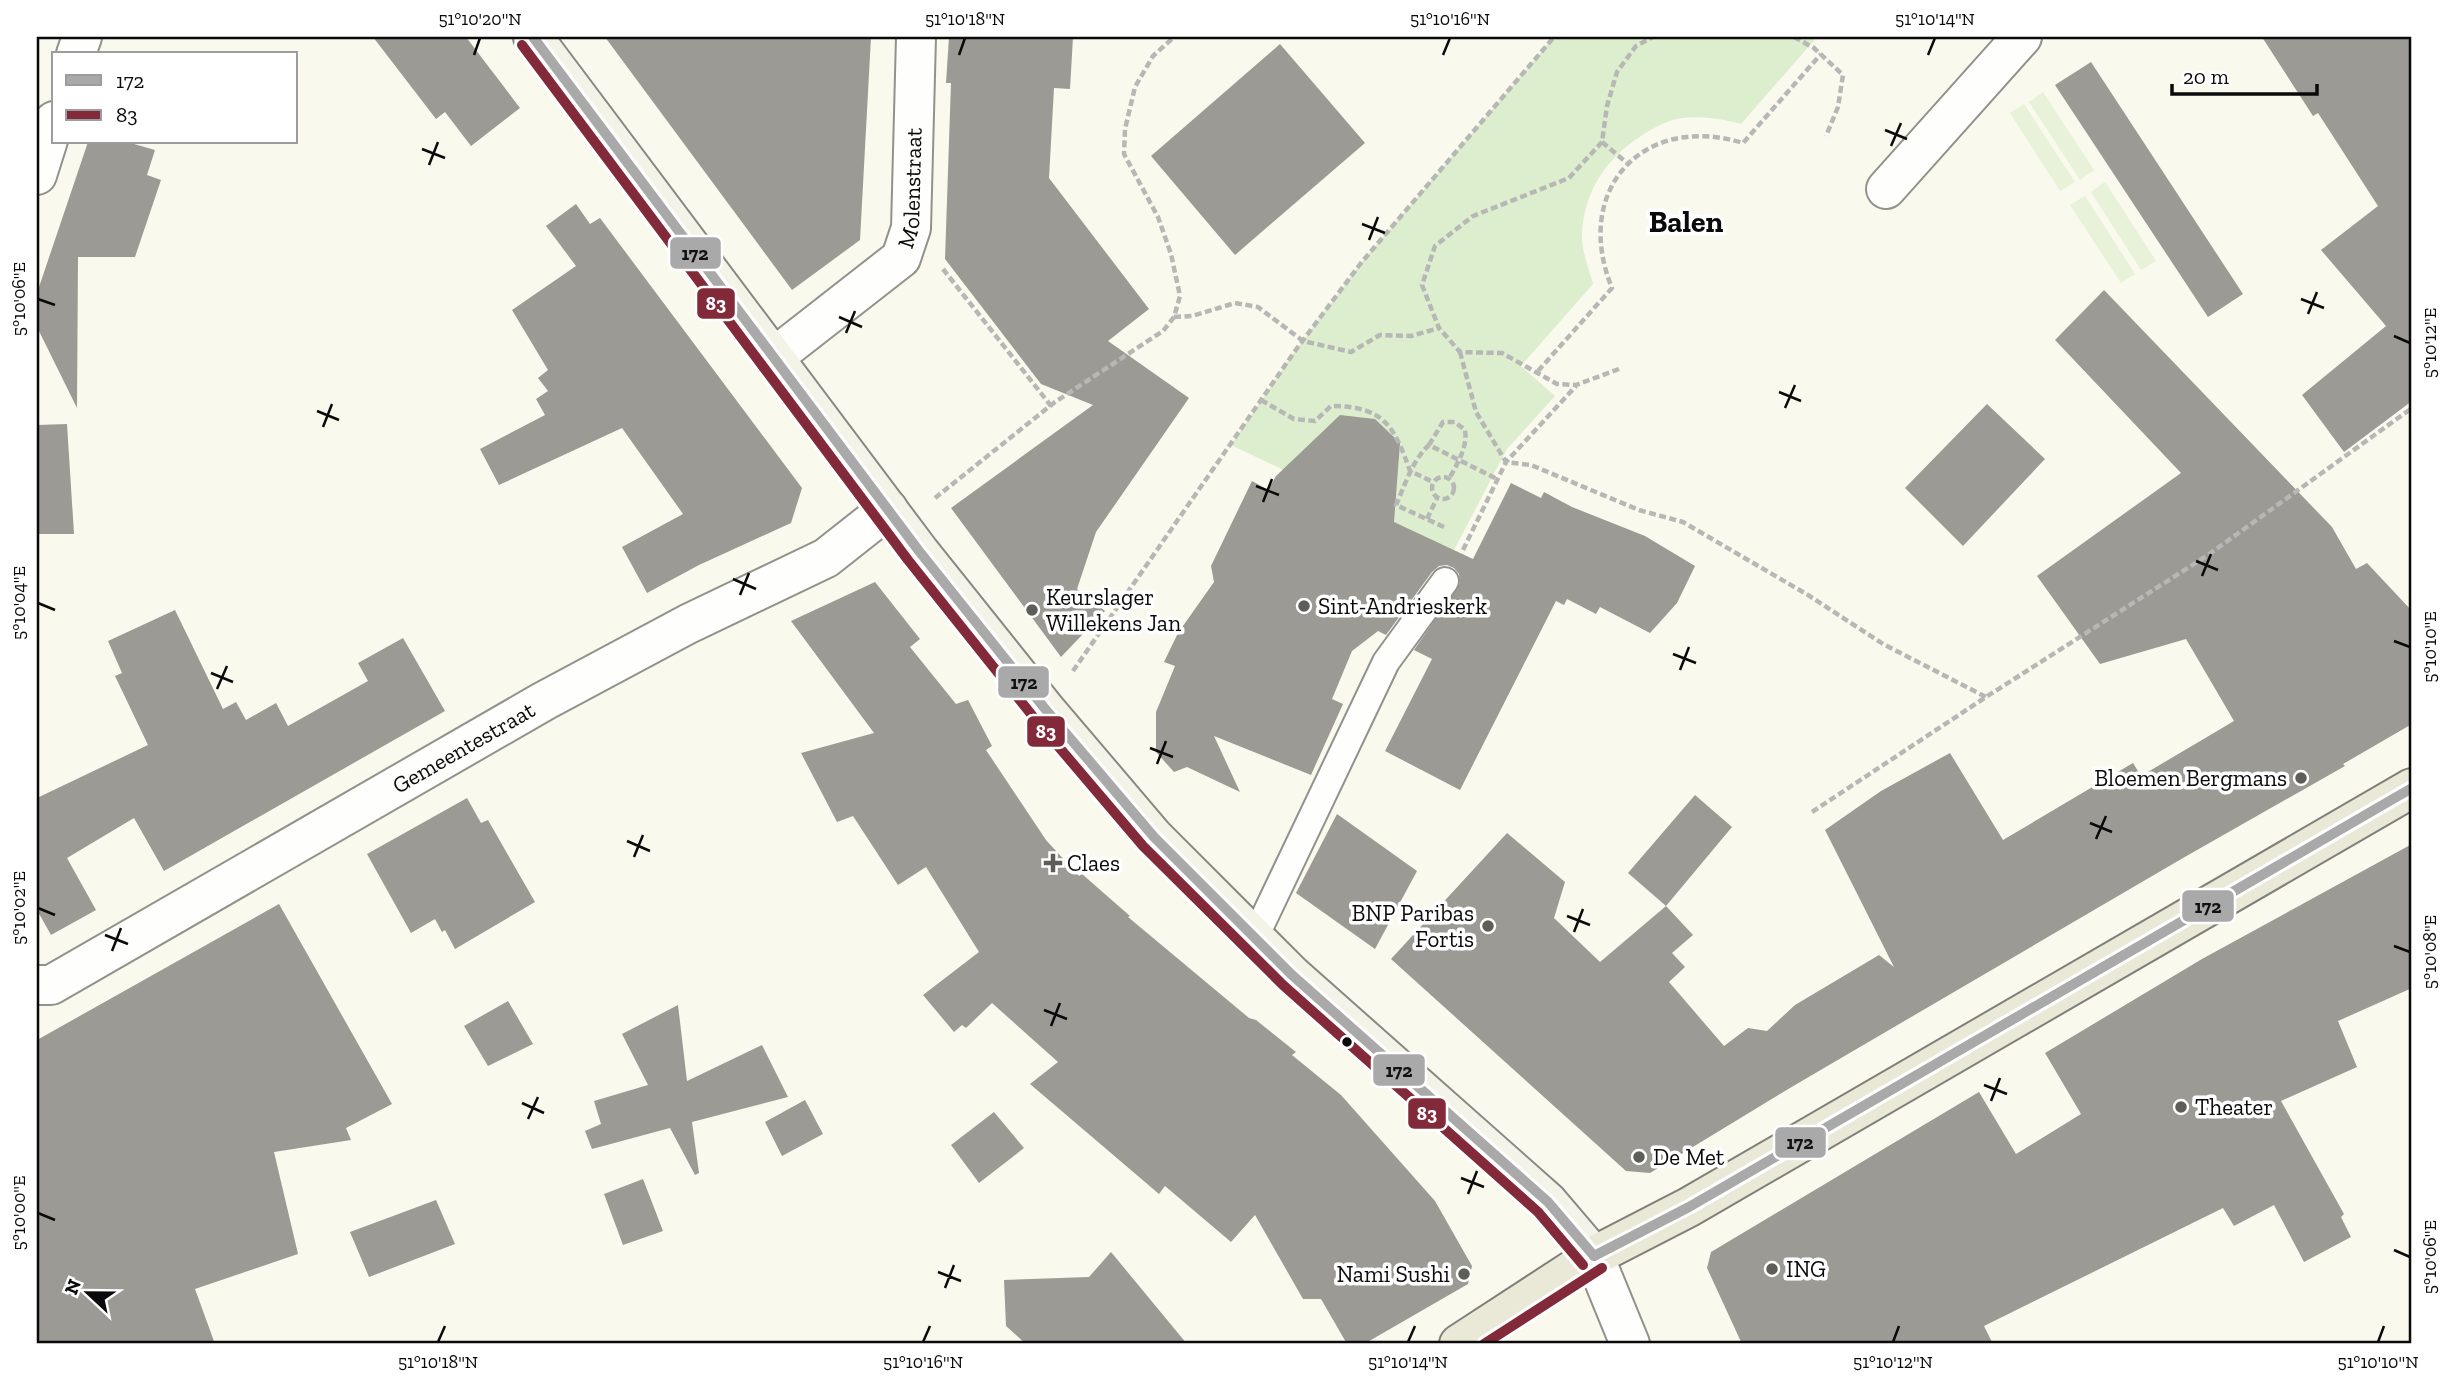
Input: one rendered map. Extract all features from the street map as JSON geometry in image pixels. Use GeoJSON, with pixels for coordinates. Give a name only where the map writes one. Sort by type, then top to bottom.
{"type":"FeatureCollection","features":[{"type":"Feature","properties":{"kind":"main road"},"geometry":{"type":"LineString","coordinates":[[533,37],[895,517],[1046,710],[1154,837],[1254,939],[1548,1202],[1594,1256]]}},
{"type":"Feature","properties":{"kind":"main road"},"geometry":{"type":"LineString","coordinates":[[1459,1344],[1594,1256],[1701,1200],[2412,788]]}},
{"type":"Feature","properties":{"kind":"street","name":"Molenstraat"},"geometry":{"type":"LineString","coordinates":[[773,358],[901,258],[911,228],[916,37]]}},
{"type":"Feature","properties":{"kind":"street"},"geometry":{"type":"LineString","coordinates":[[1886,189],[2022,37]]}},
{"type":"Feature","properties":{"kind":"street"},"geometry":{"type":"LineString","coordinates":[[37,175],[52,127]]}},
{"type":"Feature","properties":{"kind":"street","name":"Gemeentestraat"},"geometry":{"type":"LineString","coordinates":[[37,985],[51,985],[544,701],[688,624],[826,558],[895,517]]}},
{"type":"Feature","properties":{"kind":"street"},"geometry":{"type":"LineString","coordinates":[[1594,1256],[1630,1344]]}},
{"type":"Feature","properties":{"kind":"lane"},"geometry":{"type":"LineString","coordinates":[[1254,939],[1386,662],[1445,581]]}},
{"type":"Feature","properties":{"kind":"path"},"geometry":{"type":"LineString","coordinates":[[895,517],[1051,406],[1163,331],[1174,317],[1180,296],[1171,254],[1158,217],[1124,154],[1125,130],[1135,88],[1153,56],[1174,37]]}},
{"type":"Feature","properties":{"kind":"path"},"geometry":{"type":"LineString","coordinates":[[1046,710],[1261,400],[1361,263],[1554,37]]}},
{"type":"Feature","properties":{"kind":"path"},"geometry":{"type":"LineString","coordinates":[[1506,462],[1476,412],[1460,352],[1438,328],[1422,285],[1435,246],[1473,216],[1569,178],[1602,142],[1607,106],[1617,72],[1636,46],[1653,37]]}},
{"type":"Feature","properties":{"kind":"path"},"geometry":{"type":"LineString","coordinates":[[1794,37],[1821,54],[1843,75],[1838,107],[1826,136]]}},
{"type":"Feature","properties":{"kind":"path"},"geometry":{"type":"LineString","coordinates":[[1538,371],[1612,288],[1604,269],[1601,228],[1606,203],[1627,163],[1649,148],[1673,138],[1698,134],[1722,136],[1743,143],[1821,54]]}},
{"type":"Feature","properties":{"kind":"path"},"geometry":{"type":"LineString","coordinates":[[1602,142],[1627,163]]}},
{"type":"Feature","properties":{"kind":"path"},"geometry":{"type":"LineString","coordinates":[[911,228],[1051,406]]}},
{"type":"Feature","properties":{"kind":"path"},"geometry":{"type":"LineString","coordinates":[[1174,317],[1192,316],[1235,303],[1258,307],[1303,341],[1351,352],[1380,335],[1411,336],[1438,328]]}},
{"type":"Feature","properties":{"kind":"path"},"geometry":{"type":"LineString","coordinates":[[1460,352],[1502,352],[1557,384],[1576,385],[1619,369]]}},
{"type":"Feature","properties":{"kind":"path"},"geometry":{"type":"LineString","coordinates":[[1445,581],[1506,462],[1576,385]]}},
{"type":"Feature","properties":{"kind":"path"},"geometry":{"type":"LineString","coordinates":[[1261,400],[1294,419],[1315,421],[1331,406],[1351,406],[1368,411],[1388,423],[1401,445],[1410,471],[1433,482]]}},
{"type":"Feature","properties":{"kind":"path"},"geometry":{"type":"LineString","coordinates":[[1812,812],[2208,555],[2412,408]]}},
{"type":"Feature","properties":{"kind":"path"},"geometry":{"type":"LineString","coordinates":[[1444,527],[1396,505],[1410,471],[1429,445],[1438,426],[1447,421],[1461,426],[1466,435],[1460,460],[1449,479]]}},
{"type":"Feature","properties":{"kind":"path"},"geometry":{"type":"LineString","coordinates":[[1429,445],[1497,479]]}},
{"type":"Feature","properties":{"kind":"path"},"geometry":{"type":"LineString","coordinates":[[1506,462],[1531,465],[1639,510],[1683,522],[1808,595],[1883,644],[1986,697]]}},
{"type":"Feature","properties":{"kind":"path"},"geometry":{"type":"LineString","coordinates":[[1439,477],[1449,479],[1454,488],[1453,492],[1445,499],[1437,498],[1431,489],[1433,482],[1439,477]]}},
{"type":"Feature","properties":{"kind":"path"},"geometry":{"type":"LineString","coordinates":[[1427,519],[1437,498]]}},
{"type":"Feature","properties":{"kind":"green space"},"geometry":{"type":"Polygon","coordinates":[[[1554,37],[1817,37],[1741,124],[1704,118],[1671,121],[1638,138],[1606,168],[1591,193],[1583,221],[1583,249],[1593,284],[1521,366],[1555,396],[1507,449],[1453,552],[1369,510],[1398,466],[1399,459],[1390,458],[1361,417],[1340,421],[1323,431],[1330,438],[1309,482],[1231,445],[1295,351],[1361,263],[1554,37]]]}},
{"type":"Feature","properties":{"kind":"green space"},"geometry":{"type":"Polygon","coordinates":[[[2043,92],[2094,170],[2080,180],[2029,102],[2043,92]]]}},
{"type":"Feature","properties":{"kind":"green space"},"geometry":{"type":"Polygon","coordinates":[[[2024,104],[2075,182],[2060,191],[2010,113],[2024,104]]]}},
{"type":"Feature","properties":{"kind":"green space"},"geometry":{"type":"Polygon","coordinates":[[[2105,182],[2156,261],[2141,270],[2091,192],[2105,182]]]}},
{"type":"Feature","properties":{"kind":"green space"},"geometry":{"type":"Polygon","coordinates":[[[2085,196],[2135,274],[2121,283],[2070,205],[2085,196]]]}},
{"type":"Feature","properties":{"kind":"building"},"geometry":{"type":"Polygon","coordinates":[[[373,37],[466,37],[520,108],[471,146],[445,112],[436,119],[373,37]]]}},
{"type":"Feature","properties":{"kind":"building"},"geometry":{"type":"Polygon","coordinates":[[[605,37],[871,37],[860,240],[792,290],[605,37]]]}},
{"type":"Feature","properties":{"kind":"building"},"geometry":{"type":"Polygon","coordinates":[[[949,37],[1073,37],[1070,89],[1054,88],[1049,178],[1149,309],[1108,341],[1189,398],[1096,532],[1077,589],[1105,611],[1061,657],[951,508],[1093,405],[1041,384],[945,259],[951,83],[946,83],[949,37]]]}},
{"type":"Feature","properties":{"kind":"building"},"geometry":{"type":"Polygon","coordinates":[[[2262,37],[2412,37],[2412,401],[2344,452],[2302,395],[2386,326],[2321,250],[2378,206],[2318,113],[2313,116],[2262,37]]]}},
{"type":"Feature","properties":{"kind":"building"},"geometry":{"type":"Polygon","coordinates":[[[1280,44],[1365,143],[1235,255],[1151,156],[1280,44]]]}},
{"type":"Feature","properties":{"kind":"building"},"geometry":{"type":"Polygon","coordinates":[[[2091,62],[2243,294],[2208,317],[2055,85],[2091,62]]]}},
{"type":"Feature","properties":{"kind":"building"},"geometry":{"type":"Polygon","coordinates":[[[87,144],[134,144],[155,150],[147,175],[161,180],[135,257],[78,257],[77,408],[37,327],[37,293],[87,144]]]}},
{"type":"Feature","properties":{"kind":"building"},"geometry":{"type":"Polygon","coordinates":[[[576,204],[590,224],[600,218],[802,488],[791,523],[699,565],[647,593],[622,547],[683,514],[622,428],[499,485],[480,449],[545,415],[536,399],[548,391],[538,378],[548,370],[512,310],[576,266],[546,226],[576,204]]]}},
{"type":"Feature","properties":{"kind":"building"},"geometry":{"type":"Polygon","coordinates":[[[2104,290],[2332,527],[2356,569],[2367,563],[2412,611],[2412,724],[2343,764],[2345,766],[1795,1085],[1650,1173],[1626,1171],[1391,959],[1507,833],[1565,882],[1554,918],[1600,962],[1666,906],[1693,935],[1672,953],[1685,967],[1669,982],[1724,1046],[1748,1028],[1767,1031],[1795,1005],[1879,955],[1894,967],[1825,830],[1881,791],[1950,753],[2003,840],[2133,763],[2141,776],[2234,721],[2186,639],[2100,664],[2037,576],[2181,473],[2055,340],[2104,290]]]}},
{"type":"Feature","properties":{"kind":"building"},"geometry":{"type":"Polygon","coordinates":[[[1987,404],[2045,459],[1963,546],[1905,488],[1987,404]]]}},
{"type":"Feature","properties":{"kind":"building"},"geometry":{"type":"Polygon","coordinates":[[[1340,415],[1375,419],[1400,443],[1394,522],[1473,559],[1511,483],[1541,498],[1544,492],[1572,507],[1645,536],[1695,566],[1677,603],[1650,633],[1600,607],[1596,614],[1567,599],[1564,605],[1556,601],[1460,790],[1385,751],[1432,659],[1414,650],[1460,583],[1459,574],[1447,565],[1439,566],[1432,572],[1386,635],[1378,631],[1352,651],[1332,699],[1343,704],[1311,775],[1214,736],[1240,792],[1187,767],[1174,772],[1156,752],[1156,712],[1175,666],[1164,662],[1178,633],[1214,582],[1211,566],[1252,481],[1268,490],[1276,476],[1340,415]]]}},
{"type":"Feature","properties":{"kind":"building"},"geometry":{"type":"Polygon","coordinates":[[[67,424],[74,534],[37,534],[37,425],[67,424]]]}},
{"type":"Feature","properties":{"kind":"building"},"geometry":{"type":"Polygon","coordinates":[[[875,582],[920,639],[910,647],[956,704],[968,700],[992,746],[986,750],[1046,840],[1079,876],[1082,874],[1130,916],[1128,917],[1249,1018],[1256,1020],[1296,1052],[1292,1055],[1341,1095],[1435,1201],[1472,1266],[1468,1284],[1364,1344],[1347,1344],[1321,1299],[1303,1299],[1255,1215],[1231,1242],[1165,1186],[1159,1194],[1030,1084],[1058,1062],[992,1003],[966,1028],[962,1025],[954,1032],[923,995],[979,952],[926,867],[898,885],[853,816],[837,822],[801,753],[874,733],[791,621],[875,582]]]}},
{"type":"Feature","properties":{"kind":"building"},"geometry":{"type":"Polygon","coordinates":[[[175,610],[223,709],[236,702],[246,720],[276,703],[288,726],[368,681],[358,663],[403,638],[445,711],[164,871],[134,818],[67,858],[96,910],[51,935],[37,910],[37,798],[148,745],[115,676],[122,673],[108,641],[175,610]]]}},
{"type":"Feature","properties":{"kind":"building"},"geometry":{"type":"Polygon","coordinates":[[[1695,795],[1732,827],[1666,906],[1628,873],[1695,795]]]}},
{"type":"Feature","properties":{"kind":"building"},"geometry":{"type":"Polygon","coordinates":[[[467,798],[481,823],[488,820],[535,902],[455,949],[445,930],[442,932],[435,919],[411,933],[367,854],[467,798]]]}},
{"type":"Feature","properties":{"kind":"building"},"geometry":{"type":"Polygon","coordinates":[[[1337,814],[1417,871],[1375,949],[1296,893],[1337,814]]]}},
{"type":"Feature","properties":{"kind":"building"},"geometry":{"type":"Polygon","coordinates":[[[2412,844],[2412,988],[2338,1021],[2357,1067],[2281,1101],[2344,1214],[2341,1217],[2351,1237],[2304,1262],[2274,1205],[2234,1226],[2223,1208],[1984,1326],[1993,1344],[1742,1344],[1707,1268],[1711,1252],[1979,1092],[2016,1154],[2081,1114],[2045,1053],[2202,959],[2412,844]]]}},
{"type":"Feature","properties":{"kind":"building"},"geometry":{"type":"Polygon","coordinates":[[[279,904],[392,1104],[346,1128],[351,1140],[274,1152],[298,1254],[195,1289],[215,1344],[37,1344],[37,1040],[279,904]]]}},
{"type":"Feature","properties":{"kind":"building"},"geometry":{"type":"Polygon","coordinates":[[[508,1001],[533,1044],[488,1066],[464,1026],[508,1001]]]}},
{"type":"Feature","properties":{"kind":"building"},"geometry":{"type":"Polygon","coordinates":[[[678,1005],[687,1081],[762,1045],[788,1097],[692,1122],[699,1173],[695,1175],[670,1128],[592,1149],[585,1131],[601,1124],[594,1101],[648,1085],[622,1034],[678,1005]]]}},
{"type":"Feature","properties":{"kind":"building"},"geometry":{"type":"Polygon","coordinates":[[[805,1100],[823,1134],[782,1156],[765,1122],[805,1100]]]}},
{"type":"Feature","properties":{"kind":"building"},"geometry":{"type":"Polygon","coordinates":[[[994,1112],[1024,1148],[979,1183],[951,1145],[994,1112]]]}},
{"type":"Feature","properties":{"kind":"building"},"geometry":{"type":"Polygon","coordinates":[[[643,1179],[663,1231],[623,1245],[604,1194],[643,1179]]]}},
{"type":"Feature","properties":{"kind":"building"},"geometry":{"type":"Polygon","coordinates":[[[436,1200],[455,1244],[369,1277],[350,1232],[436,1200]]]}},
{"type":"Feature","properties":{"kind":"building"},"geometry":{"type":"Polygon","coordinates":[[[1111,1252],[1187,1344],[1026,1344],[1006,1326],[1004,1280],[1089,1277],[1111,1252]]]}},
{"type":"Feature","properties":{"kind":"transit line","name":"172"},"geometry":{"type":"LineString","coordinates":[[533,37],[919,551],[1046,710],[1154,837],[1292,975],[1548,1202],[1594,1256]]}},
{"type":"Feature","properties":{"kind":"transit line","name":"83"},"geometry":{"type":"LineString","coordinates":[[522,45],[908,560],[1035,719],[1143,846],[1283,985],[1538,1212],[1583,1265]]}},
{"type":"Feature","properties":{"kind":"transit line","name":"172"},"geometry":{"type":"LineString","coordinates":[[1594,1256],[1689,1207],[2412,788]]}},
{"type":"Feature","properties":{"kind":"transit line","name":"83"},"geometry":{"type":"LineString","coordinates":[[1484,1344],[1602,1268]]}},
{"type":"Feature","properties":{"kind":"place","name":"Sint-Andrieskerk"},"geometry":{"type":"Point","coordinates":[1304,606]}},
{"type":"Feature","properties":{"kind":"place","name":"Keurslager Willekens Jan"},"geometry":{"type":"Point","coordinates":[1032,610]}},
{"type":"Feature","properties":{"kind":"place","name":"Bloemen Bergmans"},"geometry":{"type":"Point","coordinates":[2301,778]}},
{"type":"Feature","properties":{"kind":"place","name":"Claes"},"geometry":{"type":"Point","coordinates":[1053,863]}},
{"type":"Feature","properties":{"kind":"place","name":"BNP Paribas Fortis"},"geometry":{"type":"Point","coordinates":[1488,926]}},
{"type":"Feature","properties":{"kind":"place","name":"Theater"},"geometry":{"type":"Point","coordinates":[2181,1107]}},
{"type":"Feature","properties":{"kind":"place","name":"De Met"},"geometry":{"type":"Point","coordinates":[1639,1157]}},
{"type":"Feature","properties":{"kind":"place","name":"ING"},"geometry":{"type":"Point","coordinates":[1772,1269]}},
{"type":"Feature","properties":{"kind":"place","name":"Nami Sushi"},"geometry":{"type":"Point","coordinates":[1464,1274]}},
{"type":"Feature","properties":{"kind":"district","name":"Balen"},"geometry":{"type":"Point","coordinates":[1686,222]}}]}
